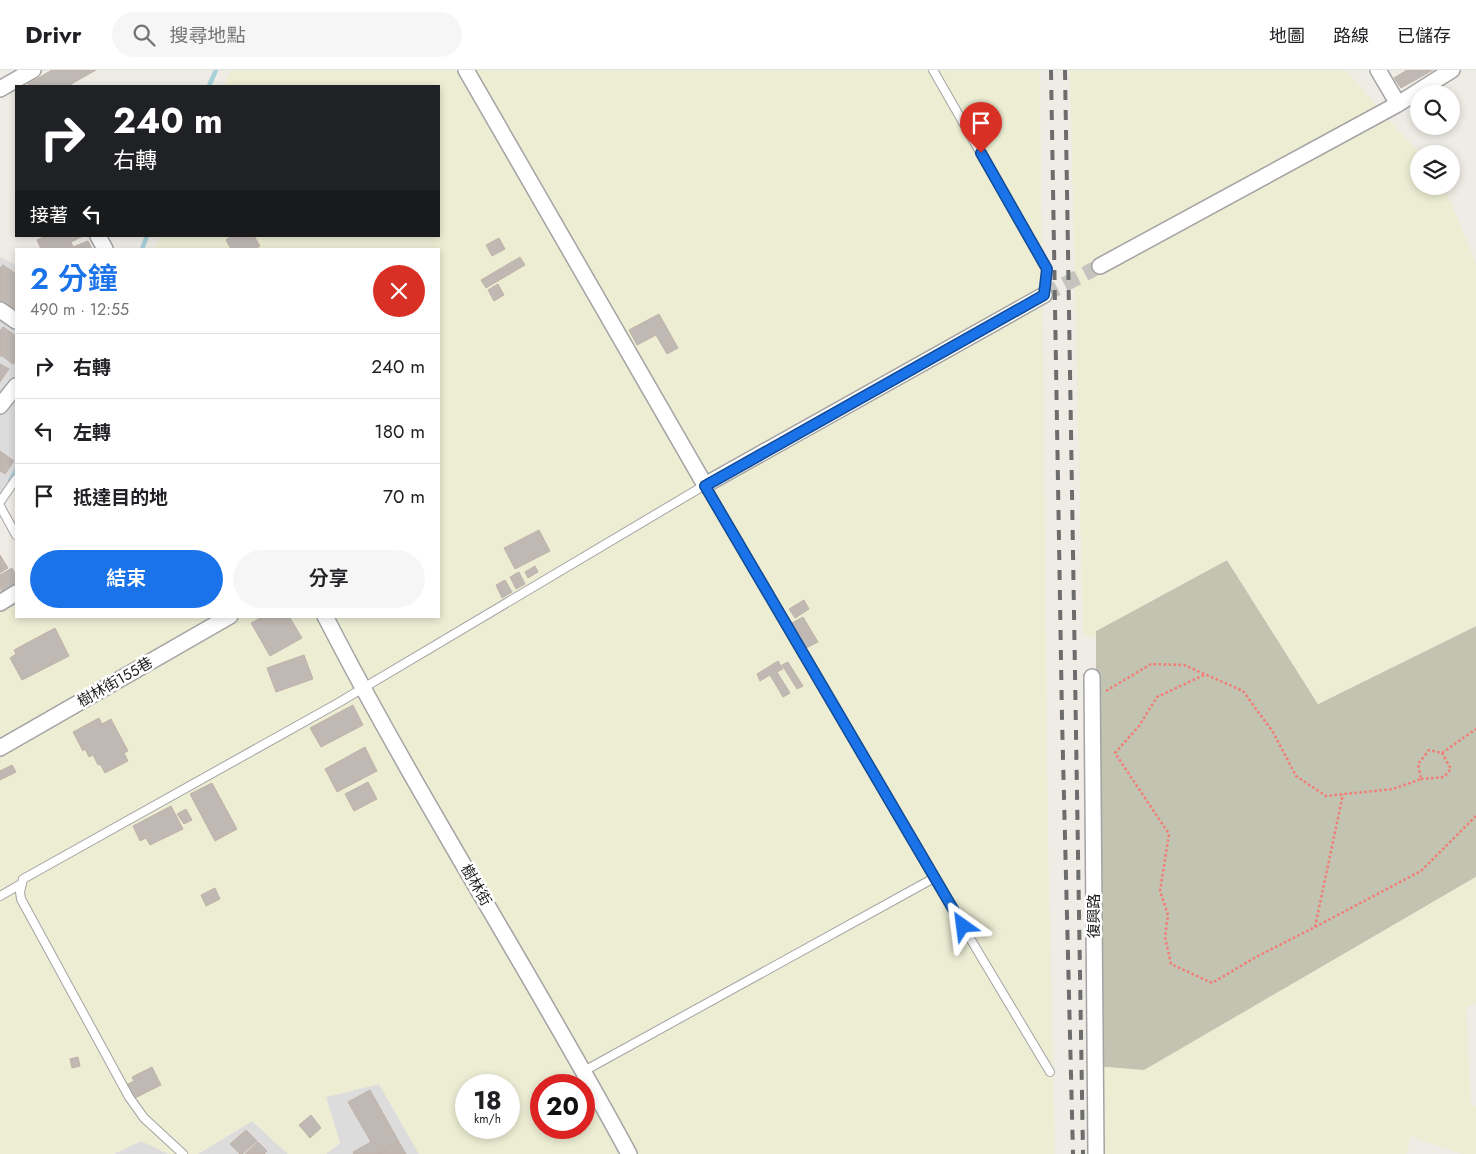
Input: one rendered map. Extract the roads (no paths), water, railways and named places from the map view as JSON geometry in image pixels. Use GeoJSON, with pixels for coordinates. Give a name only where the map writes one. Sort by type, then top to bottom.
{"type":"FeatureCollection","features":[{"type":"Feature","properties":{"kind":"street"},"geometry":{"type":"LineString","coordinates":[[0,89],[14,79],[33,70]]}},
{"type":"Feature","properties":{"kind":"street"},"geometry":{"type":"LineString","coordinates":[[466,70],[705,486],[1044,295]]}},
{"type":"Feature","properties":{"kind":"street"},"geometry":{"type":"LineString","coordinates":[[1378,70],[1398,104]]}},
{"type":"Feature","properties":{"kind":"street"},"geometry":{"type":"LineString","coordinates":[[1100,266],[1398,104],[1452,70]]}},
{"type":"Feature","properties":{"kind":"street"},"geometry":{"type":"LineString","coordinates":[[0,310],[15,320]]}},
{"type":"Feature","properties":{"kind":"street"},"geometry":{"type":"LineString","coordinates":[[0,406],[15,387]]}},
{"type":"Feature","properties":{"kind":"street"},"geometry":{"type":"LineString","coordinates":[[0,603],[15,595]]}},
{"type":"Feature","properties":{"kind":"street","name":"樹林街155巷"},"geometry":{"type":"LineString","coordinates":[[0,748],[227,618]]}},
{"type":"Feature","properties":{"kind":"street","name":"樹林街"},"geometry":{"type":"LineString","coordinates":[[325,618],[362,688],[584,1071],[629,1154]]}},
{"type":"Feature","properties":{"kind":"street","name":"復興路"},"geometry":{"type":"LineString","coordinates":[[1092,677],[1096,1154]]}},
{"type":"Feature","properties":{"kind":"lane"},"geometry":{"type":"LineString","coordinates":[[933,70],[1047,269],[1044,295]]}},
{"type":"Feature","properties":{"kind":"lane"},"geometry":{"type":"LineString","coordinates":[[15,481],[0,504],[15,533]]}},
{"type":"Feature","properties":{"kind":"lane"},"geometry":{"type":"LineString","coordinates":[[183,1154],[144,1118],[129,1097],[21,899],[23,879],[283,734],[705,486],[934,878],[1050,1072]]}},
{"type":"Feature","properties":{"kind":"lane"},"geometry":{"type":"LineString","coordinates":[[584,1071],[934,878]]}},
{"type":"Feature","properties":{"kind":"lane"},"geometry":{"type":"LineString","coordinates":[[0,896],[21,884]]}},
{"type":"Feature","properties":{"kind":"waterway"},"geometry":{"type":"LineString","coordinates":[[209,85],[216,70]]}},
{"type":"Feature","properties":{"kind":"waterway"},"geometry":{"type":"LineString","coordinates":[[142,248],[147,237]]}},
{"type":"Feature","properties":{"kind":"waterway"},"geometry":{"type":"LineString","coordinates":[[10,481],[15,473]]}},
{"type":"Feature","properties":{"kind":"tunnel"},"geometry":{"type":"LineString","coordinates":[[1044,295],[1100,266]]}},
{"type":"Feature","properties":{"kind":"railway"},"geometry":{"type":"LineString","coordinates":[[1051,70],[1062,718],[1073,1154]]}},
{"type":"Feature","properties":{"kind":"railway"},"geometry":{"type":"LineString","coordinates":[[1065,70],[1083,1154]]}}]}
